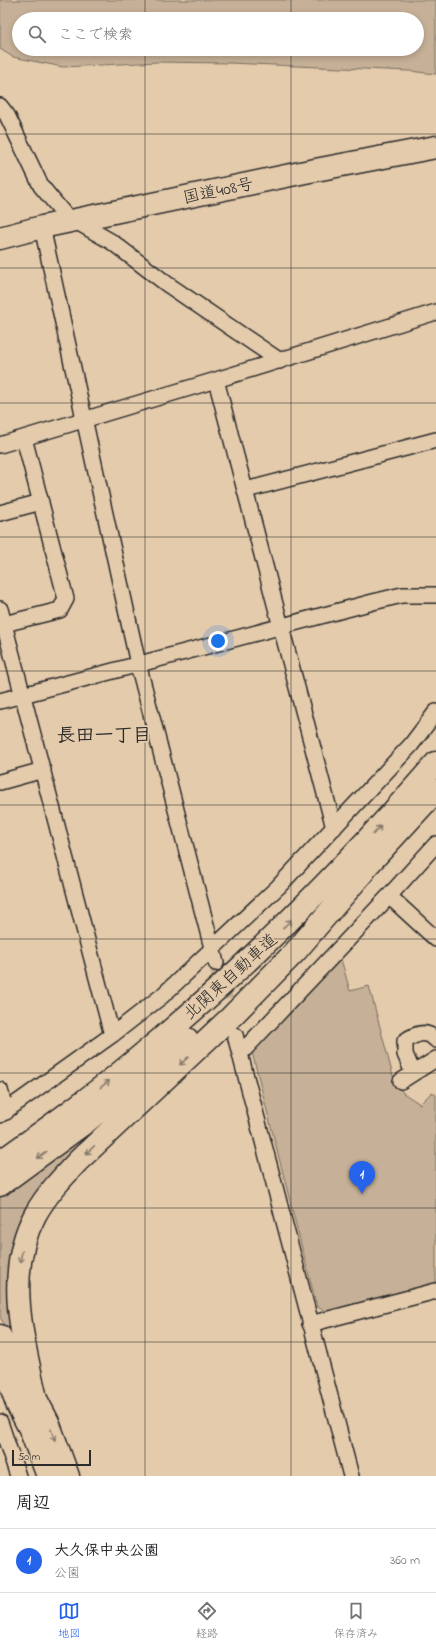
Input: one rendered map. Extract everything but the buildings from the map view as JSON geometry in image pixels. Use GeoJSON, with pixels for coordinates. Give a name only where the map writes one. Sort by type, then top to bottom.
{"type":"FeatureCollection","features":[{"type":"Feature","properties":{"kind":"highway","name":"国道408号"},"geometry":{"type":"LineString","coordinates":[[0,238],[75,220],[305,172],[436,147]]}},
{"type":"Feature","properties":{"kind":"highway","name":"北関東自動車道"},"geometry":{"type":"LineString","coordinates":[[0,1162],[75,1108],[133,1062],[217,990],[354,856],[436,763]]}},
{"type":"Feature","properties":{"kind":"highway","name":"北関東自動車道"},"geometry":{"type":"LineString","coordinates":[[0,1185],[54,1146],[128,1088],[225,1007],[290,946],[365,870],[436,791]]}},
{"type":"Feature","properties":{"kind":"highway"},"geometry":{"type":"LineString","coordinates":[[48,1476],[30,1429],[18,1297],[18,1273],[22,1252],[27,1234],[35,1216],[59,1181],[78,1161],[231,1017],[295,952],[365,870]]}},
{"type":"Feature","properties":{"kind":"highway"},"geometry":{"type":"LineString","coordinates":[[0,1152],[25,1133],[75,1108]]}},
{"type":"Feature","properties":{"kind":"highway"},"geometry":{"type":"LineString","coordinates":[[0,1336],[18,1374],[27,1403]]}},
{"type":"Feature","properties":{"kind":"highway"},"geometry":{"type":"LineString","coordinates":[[0,1359],[8,1377],[27,1403],[48,1422],[68,1476]]}},
{"type":"Feature","properties":{"kind":"highway"},"geometry":{"type":"LineString","coordinates":[[0,1388],[27,1403]]}},
{"type":"Feature","properties":{"kind":"street"},"geometry":{"type":"LineString","coordinates":[[0,106],[7,116],[40,186],[65,214],[112,242],[167,284],[280,361]]}},
{"type":"Feature","properties":{"kind":"street"},"geometry":{"type":"LineString","coordinates":[[42,227],[138,664],[216,963]]}},
{"type":"Feature","properties":{"kind":"street"},"geometry":{"type":"LineString","coordinates":[[0,445],[280,361],[436,312]]}},
{"type":"Feature","properties":{"kind":"street"},"geometry":{"type":"LineString","coordinates":[[216,380],[334,828]]}},
{"type":"Feature","properties":{"kind":"street"},"geometry":{"type":"LineString","coordinates":[[2,625],[60,610],[66,599],[24,438]]}},
{"type":"Feature","properties":{"kind":"street"},"geometry":{"type":"LineString","coordinates":[[246,490],[436,440]]}},
{"type":"Feature","properties":{"kind":"street"},"geometry":{"type":"LineString","coordinates":[[0,513],[41,502]]}},
{"type":"Feature","properties":{"kind":"street"},"geometry":{"type":"LineString","coordinates":[[0,701],[402,595],[436,594]]}},
{"type":"Feature","properties":{"kind":"street"},"geometry":{"type":"LineString","coordinates":[[0,609],[2,625],[23,695],[112,1035]]}},
{"type":"Feature","properties":{"kind":"street"},"geometry":{"type":"LineString","coordinates":[[0,1090],[3,1114],[112,1035],[162,996],[212,947],[278,887],[410,745],[436,712]]}},
{"type":"Feature","properties":{"kind":"street"},"geometry":{"type":"LineString","coordinates":[[0,782],[43,770]]}},
{"type":"Feature","properties":{"kind":"street"},"geometry":{"type":"LineString","coordinates":[[240,1054],[436,844]]}},
{"type":"Feature","properties":{"kind":"street"},"geometry":{"type":"LineString","coordinates":[[389,896],[436,939]]}},
{"type":"Feature","properties":{"kind":"street"},"geometry":{"type":"LineString","coordinates":[[436,1040],[424,1032],[405,1041],[407,1077],[436,1059]]}},
{"type":"Feature","properties":{"kind":"street"},"geometry":{"type":"LineString","coordinates":[[235,1035],[351,1476]]}},
{"type":"Feature","properties":{"kind":"street"},"geometry":{"type":"LineString","coordinates":[[310,1324],[436,1291]]}},
{"type":"Feature","properties":{"kind":"street"},"geometry":{"type":"LineString","coordinates":[[0,1422],[18,1476]]}},
{"type":"Feature","properties":{"kind":"shaded area"},"geometry":{"type":"Polygon","coordinates":[[[0,0],[436,0],[436,74],[409,71],[229,63],[158,62],[63,67],[13,57],[0,49],[0,0]]]}},
{"type":"Feature","properties":{"kind":"shaded area"},"geometry":{"type":"Polygon","coordinates":[[[341,959],[350,991],[369,986],[393,1076],[403,1093],[420,1104],[432,1092],[436,1095],[436,1285],[327,1312],[317,1307],[252,1052],[341,959]]]}},
{"type":"Feature","properties":{"kind":"shaded area"},"geometry":{"type":"Polygon","coordinates":[[[132,1098],[31,1209],[17,1346],[0,1317],[0,1198],[41,1169],[132,1098]]]}},
{"type":"Feature","properties":{"kind":"tunnel"},"geometry":{"type":"LineString","coordinates":[[216,963],[232,1024]]}},
{"type":"Feature","properties":{"kind":"place","name":"大久保中央公園"},"geometry":{"type":"Point","coordinates":[362,1194]}},
{"type":"Feature","properties":{"kind":"district","name":"長田一丁目"},"geometry":{"type":"Point","coordinates":[104,734]}}]}
